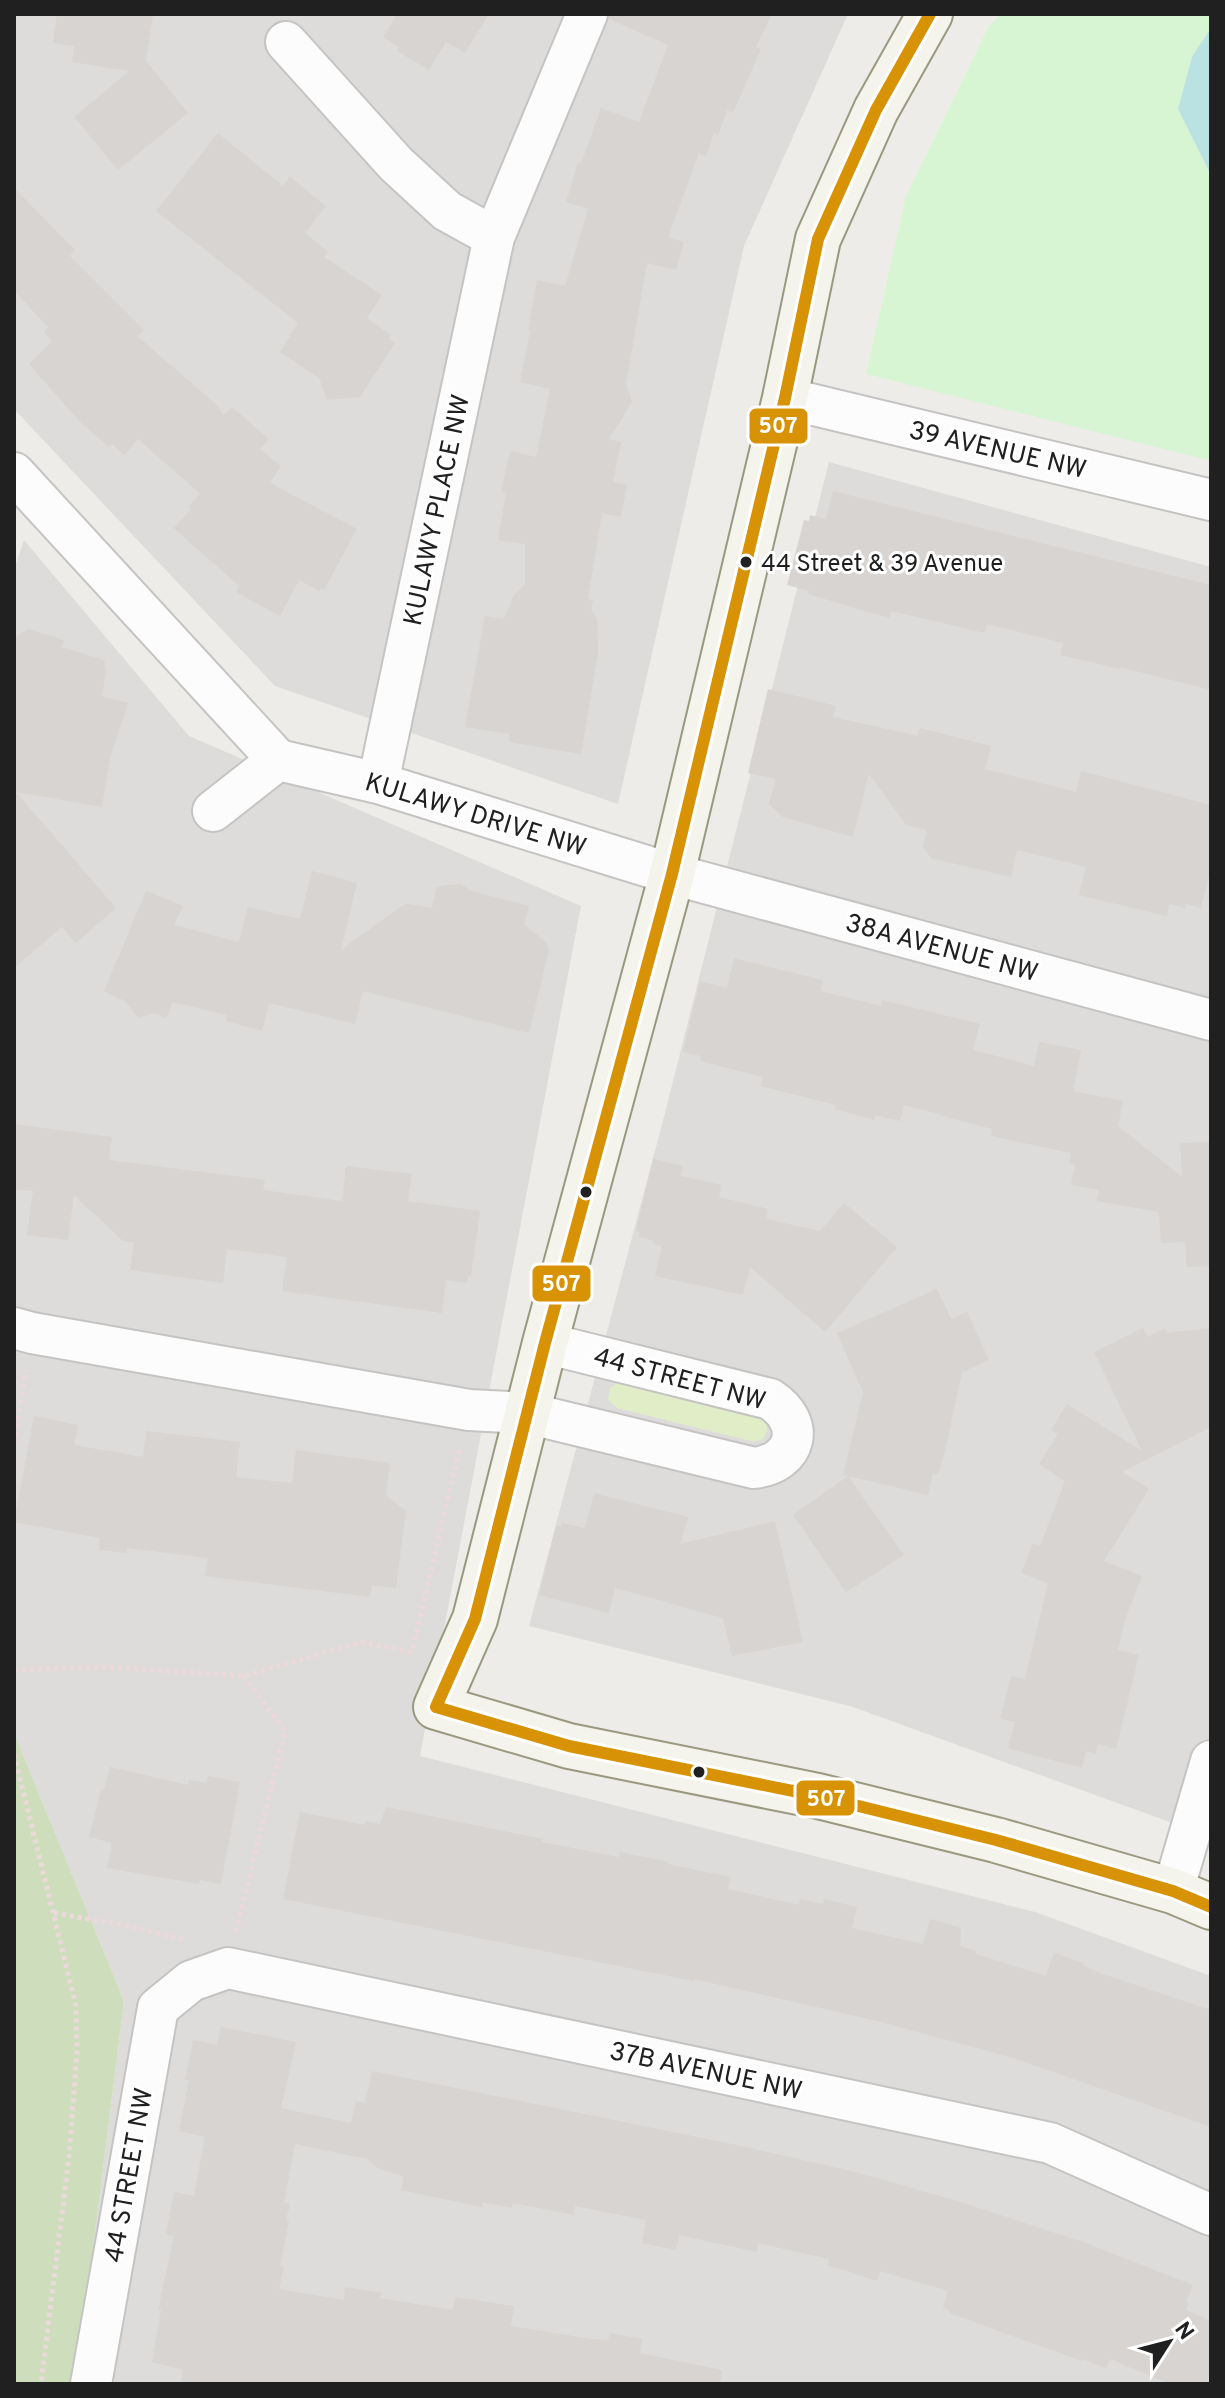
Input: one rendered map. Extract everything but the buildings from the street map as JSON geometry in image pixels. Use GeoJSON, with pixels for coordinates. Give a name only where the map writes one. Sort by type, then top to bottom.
{"type":"FeatureCollection","features":[{"type":"Feature","properties":{"kind":"street","name":"KULAWY PLACE NW"},"geometry":{"type":"LineString","coordinates":[[378,783],[494,237],[587,14]]}},
{"type":"Feature","properties":{"kind":"street"},"geometry":{"type":"LineString","coordinates":[[930,14],[876,110],[818,239],[785,398],[672,874],[545,1343],[475,1619],[436,1707],[569,1746],[818,1796],[966,1832],[1192,1899],[1211,1761]]}},
{"type":"Feature","properties":{"kind":"street"},"geometry":{"type":"LineString","coordinates":[[286,42],[396,164],[447,211],[494,237]]}},
{"type":"Feature","properties":{"kind":"street","name":"39 AVENUE NW"},"geometry":{"type":"LineString","coordinates":[[785,398],[1211,500]]}},
{"type":"Feature","properties":{"kind":"street"},"geometry":{"type":"LineString","coordinates":[[14,473],[278,760],[213,811]]}},
{"type":"Feature","properties":{"kind":"street","name":"KULAWY DRIVE NW"},"geometry":{"type":"LineString","coordinates":[[278,760],[378,783],[672,874]]}},
{"type":"Feature","properties":{"kind":"street","name":"38A AVENUE NW"},"geometry":{"type":"LineString","coordinates":[[672,874],[1211,1020]]}},
{"type":"Feature","properties":{"kind":"street","name":"44 STREET NW"},"geometry":{"type":"LineString","coordinates":[[23,1330],[469,1410],[527,1413],[754,1468],[767,1467],[778,1461],[790,1447],[793,1437],[790,1417],[770,1399],[545,1343]]}},
{"type":"Feature","properties":{"kind":"street","name":"44 STREET NW"},"geometry":{"type":"LineString","coordinates":[[91,2384],[158,2008],[210,1975]]}},
{"type":"Feature","properties":{"kind":"street","name":"37B AVENUE NW"},"geometry":{"type":"LineString","coordinates":[[210,1975],[1050,2143],[1211,2215]]}},
{"type":"Feature","properties":{"kind":"path"},"geometry":{"type":"LineString","coordinates":[[14,1443],[23,1330]]}},
{"type":"Feature","properties":{"kind":"path"},"geometry":{"type":"LineString","coordinates":[[14,1670],[105,1667],[244,1676],[361,1642],[412,1652],[469,1410]]}},
{"type":"Feature","properties":{"kind":"path"},"geometry":{"type":"LineString","coordinates":[[210,1975],[285,1731],[244,1676]]}},
{"type":"Feature","properties":{"kind":"path"},"geometry":{"type":"LineString","coordinates":[[14,1754],[76,2006],[77,2052],[69,2157],[41,2384]]}},
{"type":"Feature","properties":{"kind":"path"},"geometry":{"type":"LineString","coordinates":[[54,1913],[188,1940]]}},
{"type":"Feature","properties":{"kind":"shaded area"},"geometry":{"type":"Polygon","coordinates":[[[14,14],[848,14],[744,246],[618,804],[275,686],[14,409],[14,14]]]}},
{"type":"Feature","properties":{"kind":"shaded area"},"geometry":{"type":"Polygon","coordinates":[[[829,462],[1211,567],[1211,1837],[853,1707],[529,1626],[665,1113],[829,462]]]}},
{"type":"Feature","properties":{"kind":"shaded area"},"geometry":{"type":"Polygon","coordinates":[[[24,540],[189,736],[581,906],[420,1756],[1035,1912],[1211,1976],[1211,2384],[76,2384],[124,2001],[14,1733],[14,570],[24,540]]]}},
{"type":"Feature","properties":{"kind":"green space"},"geometry":{"type":"Polygon","coordinates":[[[1000,14],[1211,14],[1211,461],[866,374],[906,196],[988,28],[1000,14]]]}},
{"type":"Feature","properties":{"kind":"green space"},"geometry":{"type":"Polygon","coordinates":[[[620,1382],[758,1416],[767,1425],[764,1438],[751,1441],[617,1408],[608,1400],[610,1388],[620,1382]]]}},
{"type":"Feature","properties":{"kind":"green space"},"geometry":{"type":"Polygon","coordinates":[[[14,1733],[124,2001],[76,2384],[14,2384],[14,1733]]]}},
{"type":"Feature","properties":{"kind":"water"},"geometry":{"type":"Polygon","coordinates":[[[1211,28],[1211,175],[1178,109],[1192,57],[1211,28]]]}},
{"type":"Feature","properties":{"kind":"transit line","name":"507"},"geometry":{"type":"LineString","coordinates":[[436,1707],[475,1619],[545,1343],[672,874],[785,398],[818,239],[876,110],[930,14]]}},
{"type":"Feature","properties":{"kind":"transit line","name":"507"},"geometry":{"type":"LineString","coordinates":[[436,1707],[569,1746],[818,1796],[996,1840],[1173,1891],[1211,1907]]}},
{"type":"Feature","properties":{"kind":"place","name":"44 Street & 39 Avenue"},"geometry":{"type":"Point","coordinates":[746,562]}}]}
